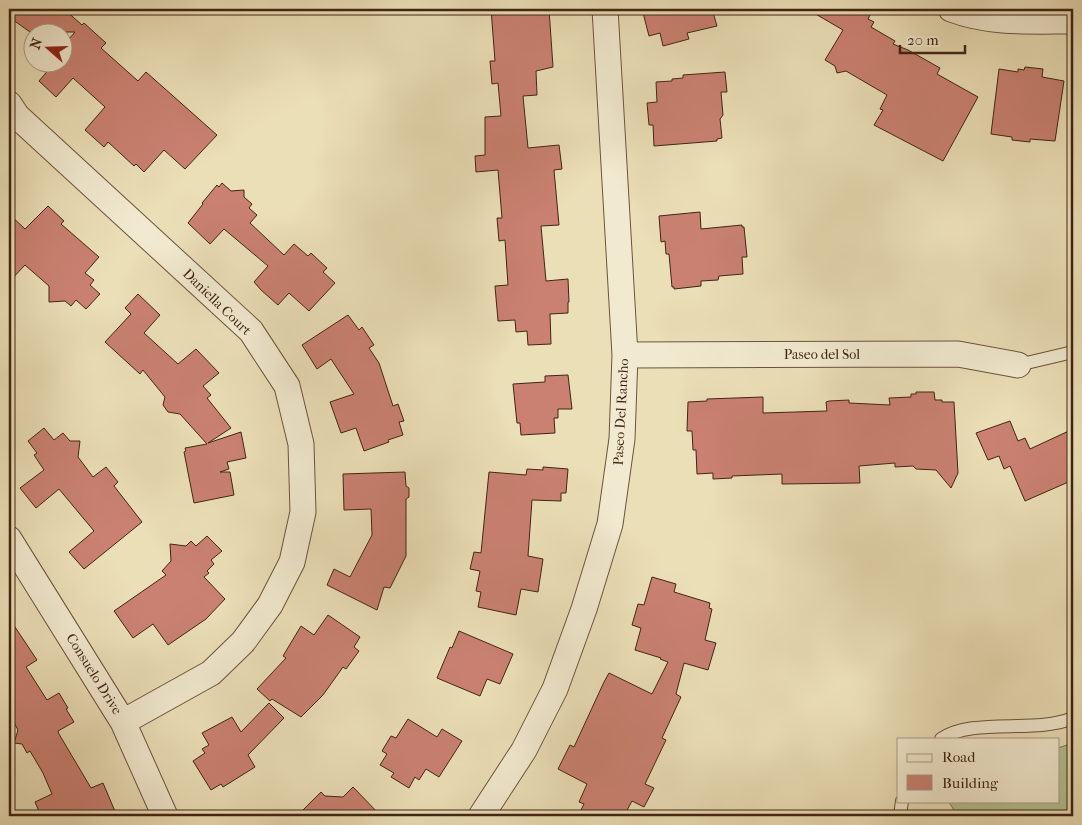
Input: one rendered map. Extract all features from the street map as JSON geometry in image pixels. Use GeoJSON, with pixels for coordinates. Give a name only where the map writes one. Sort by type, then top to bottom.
{"type":"FeatureCollection","features":[{"type":"Feature","properties":{"kind":"street","name":"Paseo Del Rancho"},"geometry":{"type":"LineString","coordinates":[[481,816],[524,750],[555,689],[584,609],[610,524],[622,439],[625,356],[605,9]]}},
{"type":"Feature","properties":{"kind":"street"},"geometry":{"type":"LineString","coordinates":[[951,9],[964,14],[1007,22],[1073,21]]}},
{"type":"Feature","properties":{"kind":"street","name":"Daniella Court"},"geometry":{"type":"LineString","coordinates":[[9,104],[17,116],[251,332],[287,386],[301,444],[303,512],[292,562],[270,605],[243,642],[211,674],[123,722]]}},
{"type":"Feature","properties":{"kind":"street","name":"Paseo del Sol"},"geometry":{"type":"LineString","coordinates":[[625,356],[958,354],[1018,365]]}},
{"type":"Feature","properties":{"kind":"street","name":"Consuelo Drive"},"geometry":{"type":"LineString","coordinates":[[9,539],[123,722],[165,816]]}},
{"type":"Feature","properties":{"kind":"lane"},"geometry":{"type":"LineString","coordinates":[[1018,365],[1073,352]]}},
{"type":"Feature","properties":{"kind":"lane"},"geometry":{"type":"LineString","coordinates":[[942,738],[967,730],[1042,726],[1073,718]]}},
{"type":"Feature","properties":{"kind":"lane"},"geometry":{"type":"LineString","coordinates":[[900,816],[902,802]]}},
{"type":"Feature","properties":{"kind":"green space"},"geometry":{"type":"Polygon","coordinates":[[[1073,743],[1073,816],[958,816],[949,802],[1060,802],[1060,747],[1073,743]]]}},
{"type":"Feature","properties":{"kind":"building"},"geometry":{"type":"Polygon","coordinates":[[[9,9],[64,9],[82,25],[84,23],[106,43],[101,48],[138,81],[146,72],[217,135],[185,169],[164,150],[144,172],[136,164],[134,166],[108,142],[104,147],[85,130],[105,107],[73,78],[56,97],[39,81],[47,72],[72,72],[72,35],[75,32],[72,32],[72,22],[22,22],[22,26],[9,17],[9,9]]]}},
{"type":"Feature","properties":{"kind":"building"},"geometry":{"type":"Polygon","coordinates":[[[491,9],[549,9],[553,67],[536,71],[537,95],[523,96],[528,148],[559,145],[562,169],[554,170],[559,225],[541,226],[546,281],[568,279],[568,313],[550,314],[551,344],[528,345],[527,331],[516,332],[515,320],[498,321],[495,286],[508,285],[505,240],[499,241],[497,218],[502,218],[498,170],[476,172],[475,156],[485,155],[485,117],[501,116],[498,83],[492,84],[490,61],[495,61],[491,9]]]}},
{"type":"Feature","properties":{"kind":"building"},"geometry":{"type":"Polygon","coordinates":[[[642,9],[712,9],[717,26],[687,33],[689,39],[663,46],[660,33],[649,36],[642,9]]]}},
{"type":"Feature","properties":{"kind":"building"},"geometry":{"type":"Polygon","coordinates":[[[807,9],[859,9],[870,15],[868,19],[874,22],[871,27],[895,41],[893,44],[940,68],[937,74],[978,97],[943,161],[874,125],[883,110],[880,109],[887,95],[846,71],[837,73],[835,66],[825,60],[843,30],[807,9]]]}},
{"type":"Feature","properties":{"kind":"building"},"geometry":{"type":"Polygon","coordinates":[[[1025,67],[1043,69],[1042,77],[1064,81],[1055,141],[1030,139],[1030,142],[1012,140],[1012,137],[991,134],[999,69],[1018,72],[1018,69],[1024,70],[1025,67]]]}},
{"type":"Feature","properties":{"kind":"building"},"geometry":{"type":"Polygon","coordinates":[[[725,72],[727,92],[721,92],[723,115],[720,119],[722,138],[717,139],[717,141],[654,146],[653,125],[649,125],[647,103],[657,102],[656,82],[672,81],[672,79],[683,78],[683,75],[725,72]]]}},
{"type":"Feature","properties":{"kind":"building"},"geometry":{"type":"Polygon","coordinates":[[[222,183],[231,191],[244,190],[244,197],[252,204],[249,208],[257,215],[250,223],[284,255],[294,244],[308,256],[311,253],[327,268],[323,272],[335,283],[309,311],[289,293],[278,305],[261,290],[254,282],[268,266],[224,229],[210,244],[188,223],[217,185],[219,187],[222,183]]]}},
{"type":"Feature","properties":{"kind":"building"},"geometry":{"type":"Polygon","coordinates":[[[48,206],[64,221],[61,224],[99,257],[85,273],[94,280],[90,285],[100,294],[86,309],[76,300],[71,306],[65,301],[49,302],[49,286],[25,265],[9,282],[9,214],[25,229],[48,206]]]}},
{"type":"Feature","properties":{"kind":"building"},"geometry":{"type":"Polygon","coordinates":[[[700,212],[701,229],[742,225],[744,227],[747,257],[742,257],[743,274],[719,276],[718,280],[701,281],[701,286],[674,289],[672,287],[669,254],[666,254],[665,241],[661,242],[659,216],[700,212]]]}},
{"type":"Feature","properties":{"kind":"building"},"geometry":{"type":"Polygon","coordinates":[[[138,294],[160,315],[144,333],[178,364],[196,349],[219,373],[203,386],[211,395],[207,398],[231,428],[208,443],[241,432],[246,458],[227,462],[229,469],[220,472],[230,472],[234,495],[194,503],[184,452],[186,451],[185,448],[207,444],[180,414],[168,412],[163,405],[165,397],[143,370],[140,374],[105,342],[131,314],[125,308],[138,294]]]}},
{"type":"Feature","properties":{"kind":"building"},"geometry":{"type":"Polygon","coordinates":[[[348,315],[359,330],[362,327],[374,345],[369,348],[379,363],[393,406],[398,404],[404,421],[399,422],[403,435],[364,451],[356,428],[341,433],[330,402],[354,394],[331,359],[317,369],[302,345],[348,315]]]}},
{"type":"Feature","properties":{"kind":"building"},"geometry":{"type":"Polygon","coordinates":[[[568,375],[572,409],[558,409],[558,418],[554,418],[555,433],[521,435],[520,423],[517,423],[513,384],[545,382],[545,376],[568,375]]]}},
{"type":"Feature","properties":{"kind":"building"},"geometry":{"type":"Polygon","coordinates":[[[916,392],[934,392],[935,400],[954,402],[958,473],[951,488],[936,470],[916,469],[913,466],[895,467],[895,463],[859,466],[860,483],[782,484],[782,474],[732,476],[732,478],[713,479],[713,473],[697,474],[696,450],[693,450],[692,431],[687,431],[688,402],[707,401],[707,399],[763,397],[763,413],[827,411],[826,402],[829,401],[849,400],[849,403],[890,405],[889,398],[911,397],[911,394],[916,394],[916,392]]]}},
{"type":"Feature","properties":{"kind":"building"},"geometry":{"type":"Polygon","coordinates":[[[1010,421],[1018,441],[1025,438],[1030,449],[1073,429],[1073,480],[1025,501],[1010,466],[1004,469],[999,456],[988,460],[976,433],[1010,421]]]}},
{"type":"Feature","properties":{"kind":"building"},"geometry":{"type":"Polygon","coordinates":[[[44,428],[54,440],[63,433],[70,441],[80,441],[78,457],[93,477],[106,467],[118,482],[114,486],[142,522],[84,569],[69,552],[94,531],[59,489],[36,508],[20,488],[44,470],[34,455],[37,453],[28,441],[44,428]]]}},
{"type":"Feature","properties":{"kind":"building"},"geometry":{"type":"Polygon","coordinates":[[[543,467],[568,469],[566,493],[561,493],[561,501],[532,500],[528,556],[543,559],[538,592],[521,589],[516,615],[478,607],[481,592],[476,591],[480,571],[470,569],[474,552],[481,553],[489,472],[526,475],[527,469],[543,470],[543,467]]]}},
{"type":"Feature","properties":{"kind":"building"},"geometry":{"type":"Polygon","coordinates":[[[405,472],[406,486],[409,488],[409,497],[406,499],[406,556],[390,588],[384,587],[377,610],[327,585],[334,569],[350,577],[372,535],[371,509],[344,510],[343,474],[405,472]]]}},
{"type":"Feature","properties":{"kind":"building"},"geometry":{"type":"Polygon","coordinates":[[[207,536],[222,551],[211,560],[214,564],[207,571],[209,573],[204,577],[225,599],[206,619],[168,645],[153,624],[133,638],[114,611],[166,575],[162,571],[171,561],[170,544],[186,546],[191,541],[196,546],[207,536]]]}},
{"type":"Feature","properties":{"kind":"building"},"geometry":{"type":"Polygon","coordinates":[[[652,577],[676,584],[674,592],[710,603],[709,608],[712,609],[705,640],[716,643],[708,670],[684,663],[676,694],[681,697],[662,738],[666,740],[645,784],[654,788],[644,807],[632,801],[624,816],[578,816],[584,804],[579,802],[587,784],[558,769],[570,745],[574,747],[609,673],[652,694],[668,662],[635,650],[641,628],[632,625],[638,604],[644,605],[652,577]]]}},
{"type":"Feature","properties":{"kind":"building"},"geometry":{"type":"Polygon","coordinates":[[[328,615],[360,637],[354,647],[359,651],[346,669],[343,667],[323,695],[301,717],[272,699],[270,701],[257,689],[286,658],[283,656],[301,626],[314,635],[328,615]]]}},
{"type":"Feature","properties":{"kind":"building"},"geometry":{"type":"Polygon","coordinates":[[[9,618],[37,660],[26,667],[47,700],[59,693],[68,708],[66,709],[74,722],[58,731],[59,734],[91,788],[103,783],[117,816],[41,816],[35,802],[52,794],[43,773],[30,751],[27,753],[22,744],[14,743],[18,730],[9,713],[9,618]]]}},
{"type":"Feature","properties":{"kind":"building"},"geometry":{"type":"Polygon","coordinates":[[[459,631],[513,654],[500,684],[487,679],[480,696],[437,678],[459,631]]]}},
{"type":"Feature","properties":{"kind":"building"},"geometry":{"type":"Polygon","coordinates":[[[269,703],[284,718],[248,755],[255,767],[223,787],[221,784],[211,790],[193,761],[205,753],[202,749],[209,745],[202,733],[232,717],[241,732],[269,703]]]}},
{"type":"Feature","properties":{"kind":"building"},"geometry":{"type":"Polygon","coordinates":[[[408,719],[437,737],[442,729],[462,741],[439,777],[426,769],[419,780],[415,777],[409,788],[391,777],[394,773],[380,765],[387,754],[382,751],[391,736],[396,738],[408,719]]]}},
{"type":"Feature","properties":{"kind":"building"},"geometry":{"type":"Polygon","coordinates":[[[353,787],[381,816],[297,816],[321,792],[325,796],[343,797],[353,787]]]}}]}
